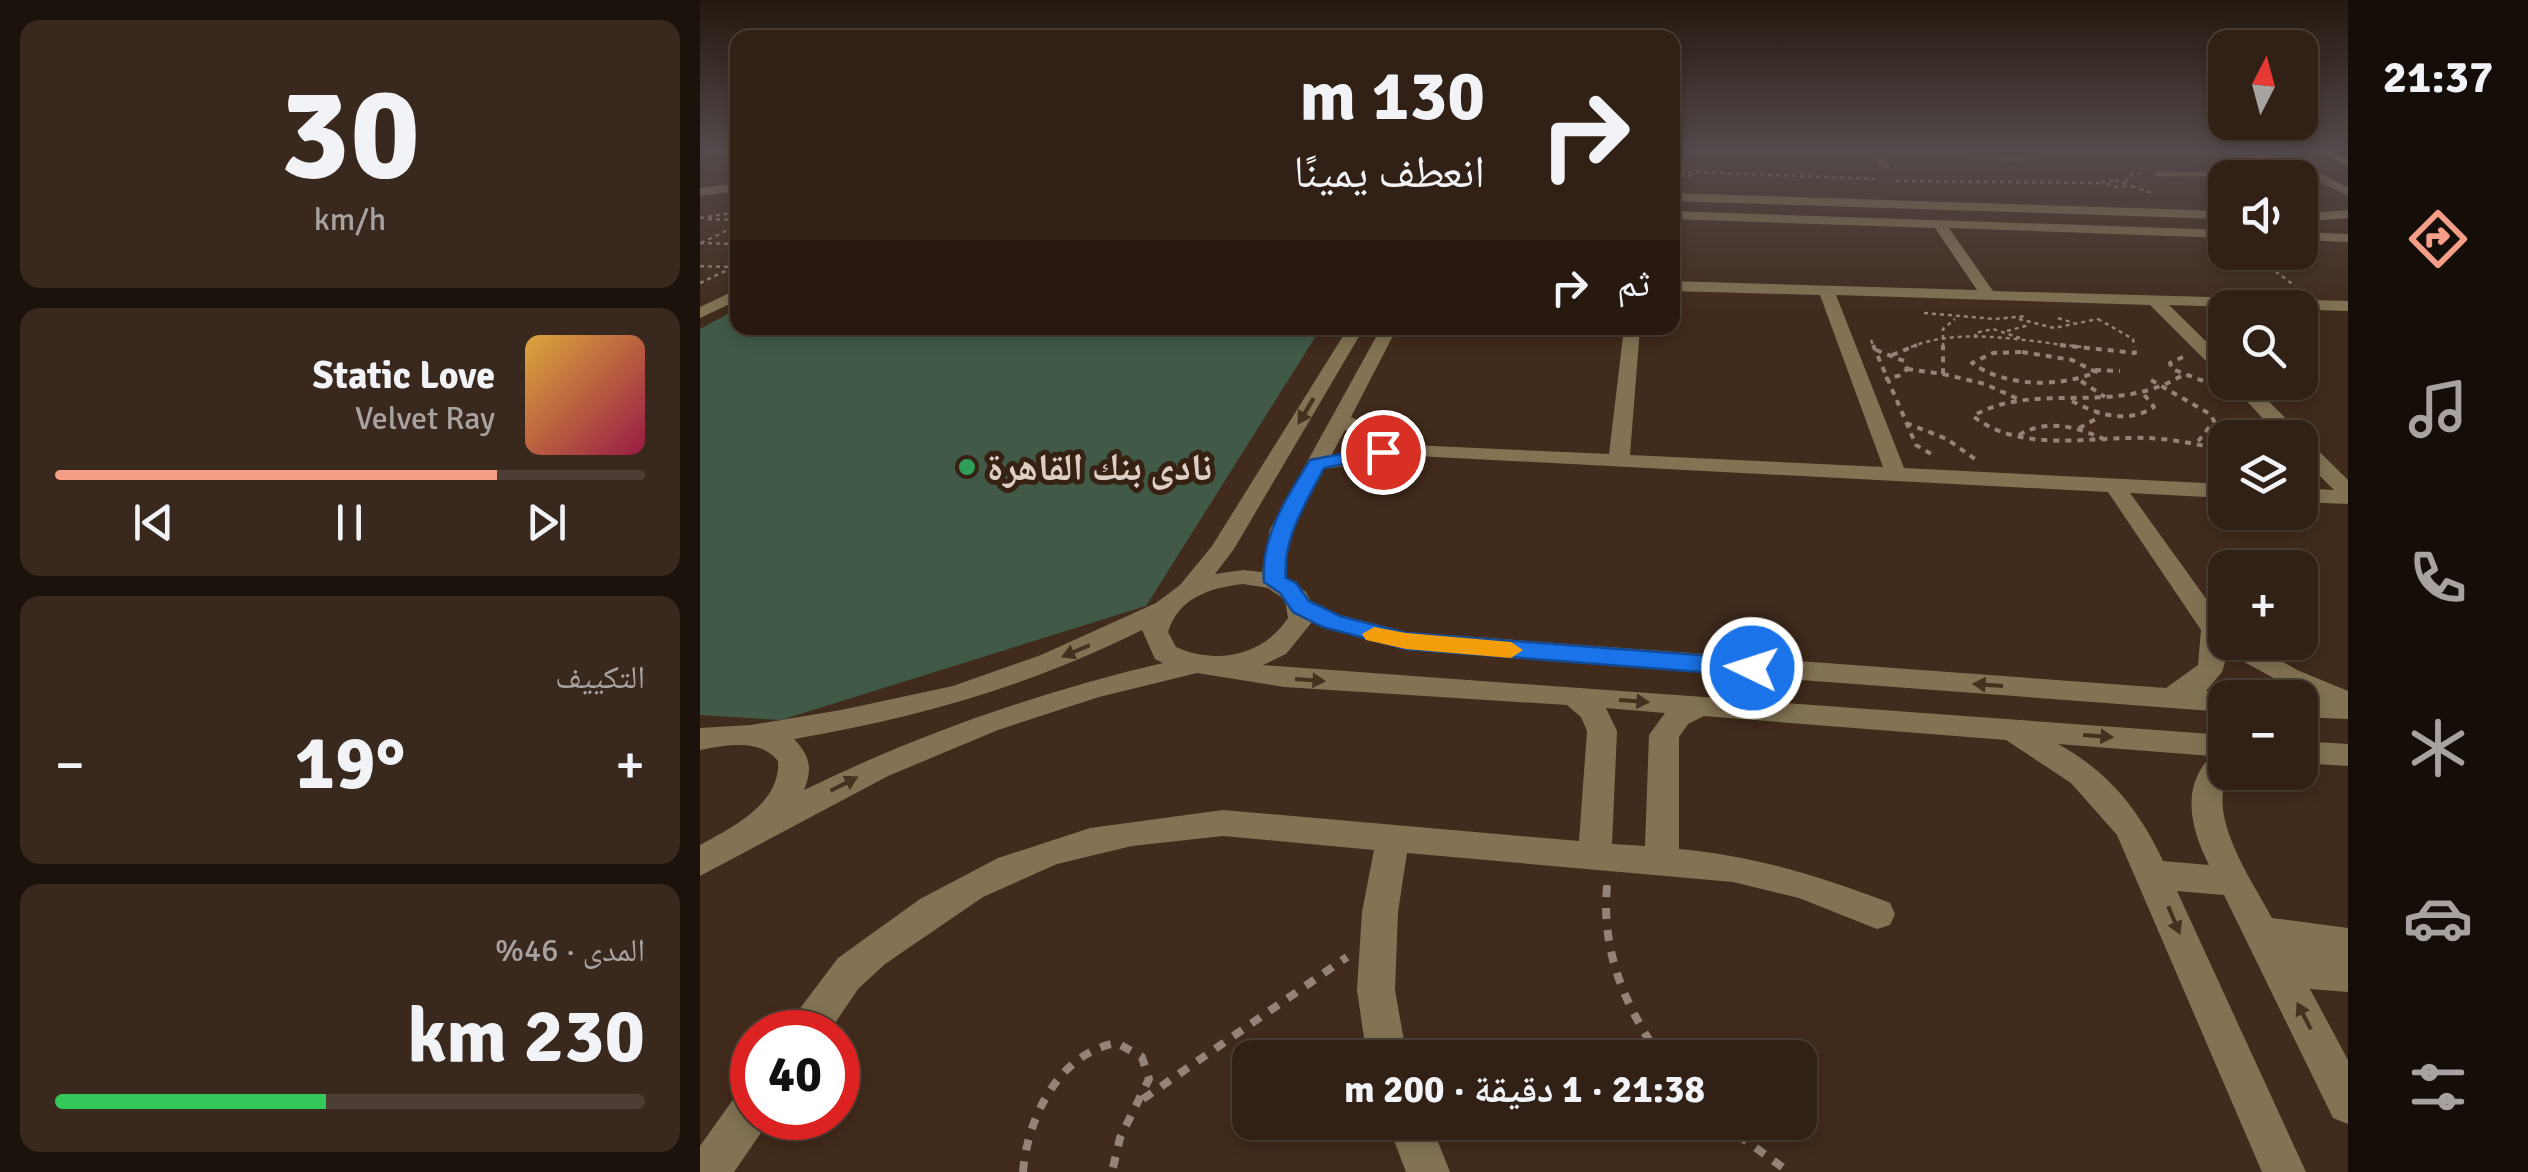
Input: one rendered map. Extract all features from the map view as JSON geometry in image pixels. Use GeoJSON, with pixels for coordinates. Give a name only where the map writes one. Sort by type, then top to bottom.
{"type":"FeatureCollection","features":[{"type":"Feature","properties":{"kind":"street"},"geometry":{"type":"LineString","coordinates":[[1878,204],[2208,214]]}},
{"type":"Feature","properties":{"kind":"street"},"geometry":{"type":"LineString","coordinates":[[1680,207],[2208,224]]}},
{"type":"Feature","properties":{"kind":"street"},"geometry":{"type":"LineString","coordinates":[[2318,216],[2348,214]]}},
{"type":"Feature","properties":{"kind":"street"},"geometry":{"type":"LineString","coordinates":[[1680,215],[2208,233]]}},
{"type":"Feature","properties":{"kind":"street"},"geometry":{"type":"LineString","coordinates":[[1939,224],[1988,294]]}},
{"type":"Feature","properties":{"kind":"street"},"geometry":{"type":"LineString","coordinates":[[2318,228],[2348,229]]}},
{"type":"Feature","properties":{"kind":"street"},"geometry":{"type":"LineString","coordinates":[[2318,237],[2348,238]]}},
{"type":"Feature","properties":{"kind":"street"},"geometry":{"type":"LineString","coordinates":[[700,297],[730,274]]}},
{"type":"Feature","properties":{"kind":"street"},"geometry":{"type":"LineString","coordinates":[[1680,286],[2348,306]]}},
{"type":"Feature","properties":{"kind":"street"},"geometry":{"type":"LineString","coordinates":[[1825,288],[1896,474]]}},
{"type":"Feature","properties":{"kind":"street"},"geometry":{"type":"LineString","coordinates":[[700,297],[730,297]]}},
{"type":"Feature","properties":{"kind":"street"},"geometry":{"type":"LineString","coordinates":[[700,313],[730,298]]}},
{"type":"Feature","properties":{"kind":"street"},"geometry":{"type":"LineString","coordinates":[[2154,300],[2208,363]]}},
{"type":"Feature","properties":{"kind":"street"},"geometry":{"type":"LineString","coordinates":[[700,740],[869,717],[980,688],[1080,651],[1164,609],[1190,590],[1222,550],[1352,335]]}},
{"type":"Feature","properties":{"kind":"street"},"geometry":{"type":"LineString","coordinates":[[1275,582],[1276,546],[1385,335]]}},
{"type":"Feature","properties":{"kind":"street"},"geometry":{"type":"LineString","coordinates":[[1620,460],[1631,335]]}},
{"type":"Feature","properties":{"kind":"street"},"geometry":{"type":"LineString","coordinates":[[2256,400],[2276,420]]}},
{"type":"Feature","properties":{"kind":"street"},"geometry":{"type":"LineString","coordinates":[[1340,419],[1373,437],[1416,450]]}},
{"type":"Feature","properties":{"kind":"street"},"geometry":{"type":"LineString","coordinates":[[1317,464],[1416,450],[1896,474],[1983,470],[2114,485],[2208,490]]}},
{"type":"Feature","properties":{"kind":"street"},"geometry":{"type":"LineString","coordinates":[[2318,463],[2348,494]]}},
{"type":"Feature","properties":{"kind":"street"},"geometry":{"type":"LineString","coordinates":[[2114,485],[2208,616]]}},
{"type":"Feature","properties":{"kind":"street"},"geometry":{"type":"LineString","coordinates":[[2318,495],[2348,494]]}},
{"type":"Feature","properties":{"kind":"street"},"geometry":{"type":"LineString","coordinates":[[1190,590],[1243,576],[1275,582],[1288,588],[1301,606],[1331,622],[1406,641],[2208,701]]}},
{"type":"Feature","properties":{"kind":"street"},"geometry":{"type":"LineString","coordinates":[[702,862],[757,828],[877,768],[988,722],[1094,689],[1204,666],[1243,662],[1271,651],[1295,630],[1301,606]]}},
{"type":"Feature","properties":{"kind":"street"},"geometry":{"type":"LineString","coordinates":[[1164,609],[1157,620],[1157,643],[1178,660],[1284,678],[2208,745]]}},
{"type":"Feature","properties":{"kind":"street"},"geometry":{"type":"LineString","coordinates":[[2169,698],[2202,682],[2216,660]]}},
{"type":"Feature","properties":{"kind":"street"},"geometry":{"type":"LineString","coordinates":[[2261,660],[2297,682],[2348,702]]}},
{"type":"Feature","properties":{"kind":"street"},"geometry":{"type":"LineString","coordinates":[[1866,676],[1876,719]]}},
{"type":"Feature","properties":{"kind":"street"},"geometry":{"type":"LineString","coordinates":[[1574,696],[1593,712],[1602,731],[1603,856]]}},
{"type":"Feature","properties":{"kind":"street"},"geometry":{"type":"LineString","coordinates":[[1662,861],[1664,735],[1678,717],[1702,706]]}},
{"type":"Feature","properties":{"kind":"street"},"geometry":{"type":"LineString","coordinates":[[2318,708],[2348,710]]}},
{"type":"Feature","properties":{"kind":"street"},"geometry":{"type":"LineString","coordinates":[[1997,728],[2050,751],[2098,785],[2131,828],[2284,1172]]}},
{"type":"Feature","properties":{"kind":"street"},"geometry":{"type":"LineString","coordinates":[[756,734],[788,746],[795,758],[796,773],[776,809],[757,828]]}},
{"type":"Feature","properties":{"kind":"street"},"geometry":{"type":"LineString","coordinates":[[2318,753],[2348,755]]}},
{"type":"Feature","properties":{"kind":"street"},"geometry":{"type":"LineString","coordinates":[[2208,790],[2205,798],[2211,836],[2348,1103]]}},
{"type":"Feature","properties":{"kind":"street"},"geometry":{"type":"LineString","coordinates":[[822,1010],[850,970],[926,914],[1002,871],[1078,842],[1152,826],[1223,823],[1733,868],[1804,885],[1877,914]]}},
{"type":"Feature","properties":{"kind":"street"},"geometry":{"type":"LineString","coordinates":[[1384,1040],[1376,990],[1378,936],[1393,839]]}},
{"type":"Feature","properties":{"kind":"street"},"geometry":{"type":"LineString","coordinates":[[2155,875],[2235,882]]}},
{"type":"Feature","properties":{"kind":"street"},"geometry":{"type":"LineString","coordinates":[[2261,933],[2348,944]]}},
{"type":"Feature","properties":{"kind":"street"},"geometry":{"type":"LineString","coordinates":[[2280,969],[2348,974]]}},
{"type":"Feature","properties":{"kind":"street"},"geometry":{"type":"LineString","coordinates":[[708,1172],[730,1140]]}},
{"type":"Feature","properties":{"kind":"street"},"geometry":{"type":"LineString","coordinates":[[1415,1140],[1428,1172]]}},
{"type":"Feature","properties":{"kind":"path"},"geometry":{"type":"LineString","coordinates":[[700,218],[730,213]]}},
{"type":"Feature","properties":{"kind":"path"},"geometry":{"type":"LineString","coordinates":[[700,218],[730,221]]}},
{"type":"Feature","properties":{"kind":"path"},"geometry":{"type":"LineString","coordinates":[[701,243],[730,227]]}},
{"type":"Feature","properties":{"kind":"path"},"geometry":{"type":"LineString","coordinates":[[701,243],[730,244]]}},
{"type":"Feature","properties":{"kind":"path"},"geometry":{"type":"LineString","coordinates":[[700,266],[730,269]]}},
{"type":"Feature","properties":{"kind":"path"},"geometry":{"type":"LineString","coordinates":[[2274,270],[2322,306]]}},
{"type":"Feature","properties":{"kind":"path"},"geometry":{"type":"LineString","coordinates":[[700,283],[730,272]]}},
{"type":"Feature","properties":{"kind":"path"},"geometry":{"type":"LineString","coordinates":[[1916,312],[1958,318],[2019,319],[2064,328],[2074,322]]}},
{"type":"Feature","properties":{"kind":"path"},"geometry":{"type":"LineString","coordinates":[[1943,374],[1946,357],[1942,327],[1958,318]]}},
{"type":"Feature","properties":{"kind":"path"},"geometry":{"type":"LineString","coordinates":[[1892,355],[1900,348],[1976,338],[2135,354],[2133,339],[2098,318]]}},
{"type":"Feature","properties":{"kind":"path"},"geometry":{"type":"LineString","coordinates":[[1976,338],[1975,333],[1982,330],[2007,331],[2032,324]]}},
{"type":"Feature","properties":{"kind":"path"},"geometry":{"type":"LineString","coordinates":[[2007,331],[2022,340]]}},
{"type":"Feature","properties":{"kind":"path"},"geometry":{"type":"LineString","coordinates":[[1870,338],[1916,445],[1944,458]]}},
{"type":"Feature","properties":{"kind":"path"},"geometry":{"type":"LineString","coordinates":[[2007,339],[2015,352]]}},
{"type":"Feature","properties":{"kind":"path"},"geometry":{"type":"LineString","coordinates":[[2178,346],[2188,356]]}},
{"type":"Feature","properties":{"kind":"path"},"geometry":{"type":"LineString","coordinates":[[1848,348],[1892,355],[1904,361],[1907,369]]}},
{"type":"Feature","properties":{"kind":"path"},"geometry":{"type":"LineString","coordinates":[[2095,370],[2095,374],[2078,380],[2053,382],[2009,378],[1982,370],[1972,362],[1981,356],[2015,352],[2056,356],[2095,370],[2120,371]]}},
{"type":"Feature","properties":{"kind":"path"},"geometry":{"type":"LineString","coordinates":[[1907,369],[1985,384],[2020,400]]}},
{"type":"Feature","properties":{"kind":"path"},"geometry":{"type":"LineString","coordinates":[[1860,380],[1888,379],[1907,369]]}},
{"type":"Feature","properties":{"kind":"path"},"geometry":{"type":"LineString","coordinates":[[2182,376],[2166,387],[2142,392],[2020,400],[1994,404],[1973,416],[1986,428],[2066,441],[2143,438],[2208,446]]}},
{"type":"Feature","properties":{"kind":"path"},"geometry":{"type":"LineString","coordinates":[[2078,380],[2106,397]]}},
{"type":"Feature","properties":{"kind":"path"},"geometry":{"type":"LineString","coordinates":[[2151,380],[2192,400],[2214,422],[2196,444]]}},
{"type":"Feature","properties":{"kind":"path"},"geometry":{"type":"LineString","coordinates":[[2069,399],[2117,416],[2148,413],[2154,407],[2142,392]]}},
{"type":"Feature","properties":{"kind":"path"},"geometry":{"type":"LineString","coordinates":[[2077,429],[2089,425],[2098,412]]}},
{"type":"Feature","properties":{"kind":"path"},"geometry":{"type":"LineString","coordinates":[[1874,415],[1947,439],[1983,470]]}},
{"type":"Feature","properties":{"kind":"path"},"geometry":{"type":"LineString","coordinates":[[2018,434],[2040,426],[2077,429],[2106,440]]}},
{"type":"Feature","properties":{"kind":"path"},"geometry":{"type":"LineString","coordinates":[[1966,461],[1983,470]]}},
{"type":"Feature","properties":{"kind":"path"},"geometry":{"type":"LineString","coordinates":[[1603,856],[1608,941],[1621,988],[1647,1040]]}},
{"type":"Feature","properties":{"kind":"path"},"geometry":{"type":"LineString","coordinates":[[1142,1100],[1378,936]]}},
{"type":"Feature","properties":{"kind":"path"},"geometry":{"type":"LineString","coordinates":[[1023,1172],[1035,1116],[1053,1087],[1089,1051],[1114,1042],[1126,1043],[1142,1054],[1149,1072],[1142,1100],[1125,1126],[1112,1172]]}},
{"type":"Feature","properties":{"kind":"path"},"geometry":{"type":"LineString","coordinates":[[1745,1140],[1789,1172]]}},
{"type":"Feature","properties":{"kind":"green space","name":"نادى بنك القاهرة"},"geometry":{"type":"Polygon","coordinates":[[[730,313],[730,335],[1317,335],[1146,606],[781,720],[700,715],[700,329],[730,313]]]}},
{"type":"Feature","properties":{"kind":"slow traffic"},"geometry":{"type":"LineString","coordinates":[[1374,634],[1406,641],[1511,650]]}},
{"type":"Feature","properties":{"kind":"place","name":"نادى بنك القاهرة"},"geometry":{"type":"Point","coordinates":[967,467]}},
{"type":"Feature","properties":{"kind":"route"},"geometry":{"type":"LineString","coordinates":[[1383,452],[1317,464],[1282,529],[1276,546],[1275,582],[1288,588],[1301,606],[1331,622],[1406,641],[1752,668]]}}]}
